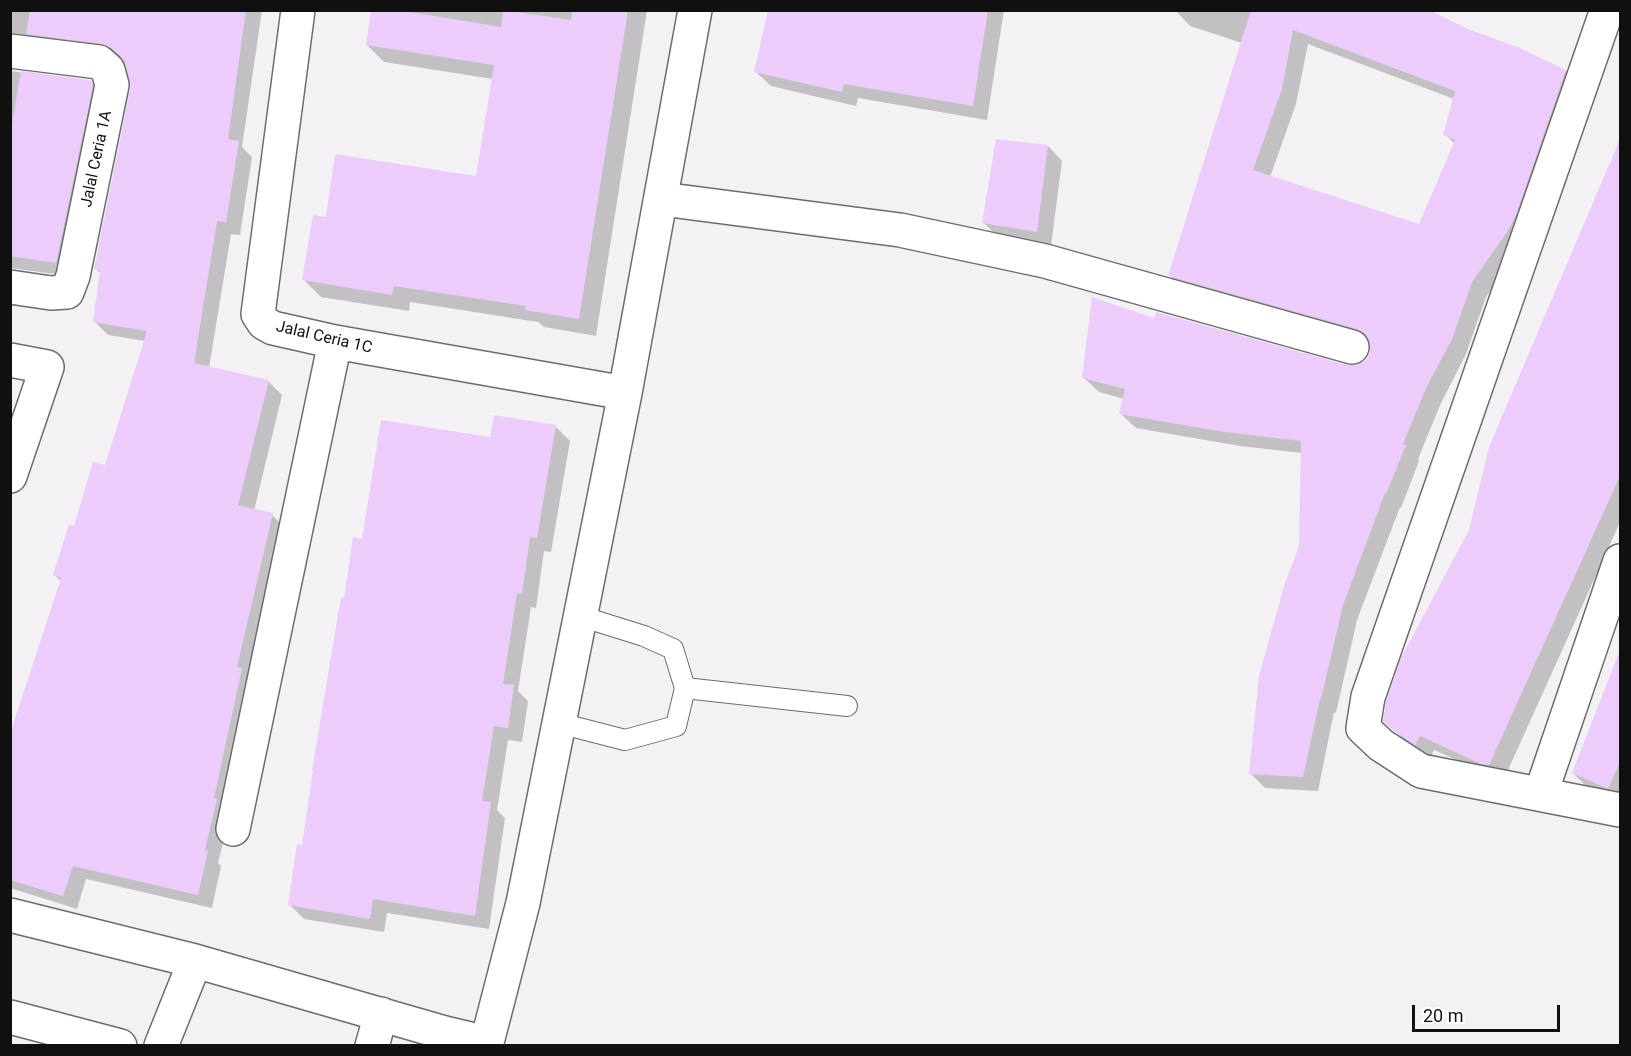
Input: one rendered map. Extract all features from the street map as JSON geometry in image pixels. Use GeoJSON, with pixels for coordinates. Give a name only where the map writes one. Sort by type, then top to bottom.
{"type":"FeatureCollection","features":[{"type":"Feature","properties":{"kind":"street","name":"Jalal Ceria 1C"},"geometry":{"type":"LineString","coordinates":[[298,10],[258,314],[273,328],[335,342],[625,393]]}},
{"type":"Feature","properties":{"kind":"street"},"geometry":{"type":"LineString","coordinates":[[10,915],[195,961],[487,1044],[523,903],[625,393],[695,10]]}},
{"type":"Feature","properties":{"kind":"street"},"geometry":{"type":"LineString","coordinates":[[1607,10],[1368,697],[1363,728],[1381,745],[1421,771],[1620,810]]}},
{"type":"Feature","properties":{"kind":"street","name":"Jalal Ceria 1A"},"geometry":{"type":"LineString","coordinates":[[10,51],[99,62],[108,70],[112,85],[73,276],[67,292],[51,293],[10,287]]}},
{"type":"Feature","properties":{"kind":"street"},"geometry":{"type":"LineString","coordinates":[[662,199],[900,230],[1045,261],[1352,347]]}},
{"type":"Feature","properties":{"kind":"street"},"geometry":{"type":"LineString","coordinates":[[233,829],[335,342]]}},
{"type":"Feature","properties":{"kind":"street"},"geometry":{"type":"LineString","coordinates":[[10,360],[47,367],[10,476]]}},
{"type":"Feature","properties":{"kind":"street"},"geometry":{"type":"LineString","coordinates":[[1541,793],[1620,561]]}},
{"type":"Feature","properties":{"kind":"street"},"geometry":{"type":"LineString","coordinates":[[161,1046],[195,961]]}},
{"type":"Feature","properties":{"kind":"street"},"geometry":{"type":"LineString","coordinates":[[372,1046],[381,1014]]}},
{"type":"Feature","properties":{"kind":"street"},"geometry":{"type":"LineString","coordinates":[[10,1017],[120,1046]]}},
{"type":"Feature","properties":{"kind":"lane"},"geometry":{"type":"LineString","coordinates":[[559,723],[625,741],[676,726],[685,688],[673,649],[644,636],[580,616]]}},
{"type":"Feature","properties":{"kind":"lane"},"geometry":{"type":"LineString","coordinates":[[685,688],[847,706]]}},
{"type":"Feature","properties":{"kind":"building"},"geometry":{"type":"Polygon","coordinates":[[[30,10],[246,10],[228,139],[239,141],[226,222],[217,221],[194,363],[269,380],[238,505],[273,513],[237,667],[242,668],[214,798],[217,799],[205,850],[208,851],[198,895],[73,866],[63,896],[10,880],[10,734],[61,578],[53,575],[69,524],[74,526],[93,462],[105,465],[147,331],[93,322],[100,270],[94,269],[130,89],[126,65],[111,48],[102,44],[26,34],[30,10]]]}},
{"type":"Feature","properties":{"kind":"building"},"geometry":{"type":"Polygon","coordinates":[[[371,10],[398,10],[501,27],[503,10],[571,20],[572,10],[628,10],[579,319],[525,310],[526,306],[394,286],[392,295],[302,280],[313,215],[326,217],[335,154],[476,176],[494,65],[366,45],[371,10]]]}},
{"type":"Feature","properties":{"kind":"building"},"geometry":{"type":"Polygon","coordinates":[[[768,10],[988,10],[973,106],[844,84],[842,92],[754,72],[768,10]]]}},
{"type":"Feature","properties":{"kind":"building"},"geometry":{"type":"Polygon","coordinates":[[[1251,10],[1429,10],[1566,70],[1516,215],[1507,232],[1472,282],[1452,339],[1426,388],[1403,444],[1406,445],[1385,493],[1343,605],[1303,777],[1249,774],[1259,676],[1284,586],[1299,546],[1301,441],[1225,432],[1119,414],[1125,389],[1082,378],[1092,297],[1154,318],[1156,312],[1347,365],[1357,365],[1365,361],[1370,353],[1370,342],[1365,334],[1357,329],[1168,276],[1251,10]],[[1293,30],[1282,89],[1253,170],[1419,224],[1455,140],[1443,135],[1455,91],[1293,30]]]}},
{"type":"Feature","properties":{"kind":"building"},"geometry":{"type":"Polygon","coordinates":[[[21,71],[91,80],[93,86],[56,263],[10,256],[10,136],[21,71]]]}},
{"type":"Feature","properties":{"kind":"building"},"geometry":{"type":"Polygon","coordinates":[[[996,139],[1048,145],[1037,232],[982,223],[996,139]]]}},
{"type":"Feature","properties":{"kind":"building"},"geometry":{"type":"Polygon","coordinates":[[[1620,139],[1620,476],[1489,765],[1481,764],[1420,736],[1415,745],[1383,721],[1386,702],[1401,658],[1469,530],[1489,447],[1620,139]]]}},
{"type":"Feature","properties":{"kind":"building"},"geometry":{"type":"Polygon","coordinates":[[[494,415],[556,425],[537,538],[530,537],[522,594],[517,593],[503,684],[514,685],[508,728],[494,726],[482,801],[491,802],[475,916],[373,899],[370,919],[288,905],[297,844],[302,845],[341,597],[344,598],[353,537],[362,539],[381,420],[490,437],[494,415]]]}},
{"type":"Feature","properties":{"kind":"building"},"geometry":{"type":"Polygon","coordinates":[[[1618,655],[1620,656],[1620,762],[1608,789],[1572,773],[1618,655]]]}}]}
